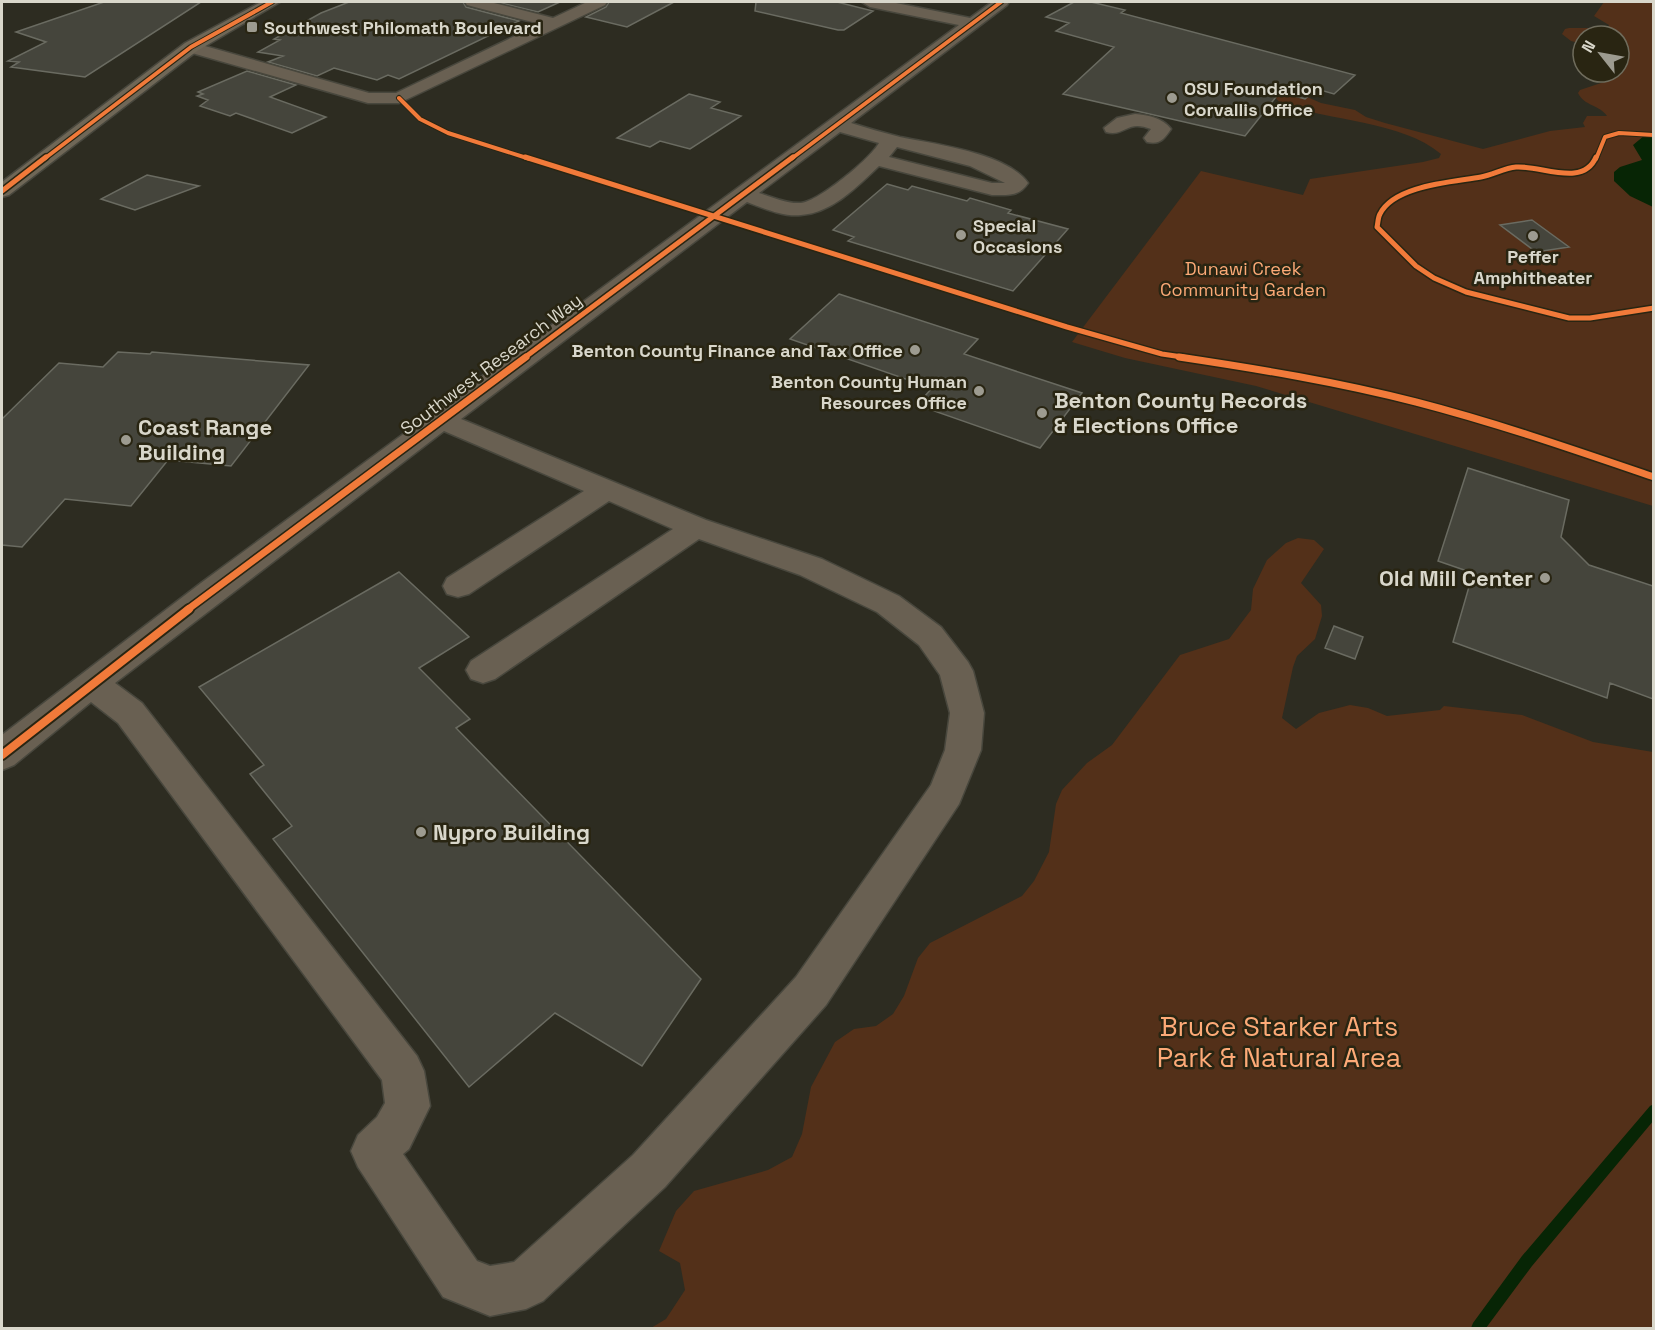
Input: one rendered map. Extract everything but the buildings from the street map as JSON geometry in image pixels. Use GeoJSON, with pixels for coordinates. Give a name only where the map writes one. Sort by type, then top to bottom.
{"type":"FeatureCollection","features":[{"type":"Feature","properties":{"kind":"highway"},"geometry":{"type":"LineString","coordinates":[[2,191],[248,2]]}},
{"type":"Feature","properties":{"kind":"highway"},"geometry":{"type":"LineString","coordinates":[[191,47],[272,2]]}},
{"type":"Feature","properties":{"kind":"street"},"geometry":{"type":"LineString","coordinates":[[473,2],[555,23]]}},
{"type":"Feature","properties":{"kind":"street"},"geometry":{"type":"LineString","coordinates":[[191,47],[368,98],[399,98],[599,2]]}},
{"type":"Feature","properties":{"kind":"street"},"geometry":{"type":"LineString","coordinates":[[870,2],[972,24]]}},
{"type":"Feature","properties":{"kind":"street","name":"Southwest Research Way"},"geometry":{"type":"LineString","coordinates":[[2,755],[91,683],[1001,2]]}},
{"type":"Feature","properties":{"kind":"street"},"geometry":{"type":"LineString","coordinates":[[1113,128],[1126,119],[1145,121],[1161,129],[1154,138]]}},
{"type":"Feature","properties":{"kind":"street"},"geometry":{"type":"LineString","coordinates":[[837,125],[995,167],[1012,175],[1018,183],[1011,189],[992,189],[875,159]]}},
{"type":"Feature","properties":{"kind":"street"},"geometry":{"type":"LineString","coordinates":[[743,194],[787,208],[804,209],[818,204],[875,159],[887,148],[890,140]]}},
{"type":"Feature","properties":{"kind":"street"},"geometry":{"type":"LineString","coordinates":[[91,683],[130,713],[402,1071],[408,1106],[393,1133],[374,1151],[460,1280],[490,1291],[526,1284],[648,1171],[811,991],[946,794],[963,750],[967,713],[956,671],[930,636],[888,604],[811,567],[696,527],[441,420]]}},
{"type":"Feature","properties":{"kind":"street"},"geometry":{"type":"LineString","coordinates":[[458,586],[607,489]]}},
{"type":"Feature","properties":{"kind":"street"},"geometry":{"type":"LineString","coordinates":[[483,670],[696,527]]}},
{"type":"Feature","properties":{"kind":"green space","name":"Dunawi Creek Community Garden"},"geometry":{"type":"Polygon","coordinates":[[[1604,2],[1653,2],[1653,506],[1256,386],[1125,358],[1072,342],[1201,171],[1303,195],[1310,179],[1423,162],[1439,158],[1441,154],[1425,143],[1386,128],[1300,110],[1281,104],[1275,97],[1287,93],[1305,96],[1321,103],[1355,110],[1366,117],[1385,123],[1483,149],[1550,131],[1585,127],[1583,123],[1587,116],[1607,116],[1584,101],[1578,93],[1580,90],[1598,84],[1631,84],[1631,24],[1607,24],[1594,16],[1604,2]]]}},
{"type":"Feature","properties":{"kind":"green space"},"geometry":{"type":"Polygon","coordinates":[[[1571,28],[1571,41],[1562,34],[1565,29],[1571,28]]]}},
{"type":"Feature","properties":{"kind":"green space","name":"Bruce Starker Arts Park & Natural Area"},"geometry":{"type":"Polygon","coordinates":[[[1298,538],[1314,540],[1324,549],[1301,583],[1321,605],[1322,616],[1315,639],[1297,656],[1293,667],[1282,718],[1296,729],[1319,713],[1350,705],[1368,708],[1387,716],[1440,710],[1444,706],[1522,715],[1593,742],[1653,752],[1653,1328],[651,1328],[666,1319],[685,1290],[680,1263],[659,1251],[676,1211],[694,1191],[768,1170],[792,1157],[802,1134],[811,1087],[835,1042],[854,1029],[876,1026],[893,1014],[904,996],[918,958],[930,943],[1022,896],[1034,881],[1049,852],[1056,804],[1062,790],[1087,763],[1112,745],[1180,655],[1229,639],[1251,610],[1253,589],[1267,560],[1286,543],[1298,538]]]}},
{"type":"Feature","properties":{"kind":"shaded area"},"geometry":{"type":"Polygon","coordinates":[[[1645,135],[1653,136],[1653,207],[1630,196],[1614,181],[1614,172],[1620,167],[1642,160],[1633,145],[1645,135]]]}},
{"type":"Feature","properties":{"kind":"waterway"},"geometry":{"type":"LineString","coordinates":[[1478,1328],[1527,1261],[1654,1110]]}},
{"type":"Feature","properties":{"kind":"cycle path"},"geometry":{"type":"LineString","coordinates":[[2,191],[191,47],[272,2]]}},
{"type":"Feature","properties":{"kind":"cycle path"},"geometry":{"type":"LineString","coordinates":[[2,755],[91,683],[212,591],[1001,2]]}},
{"type":"Feature","properties":{"kind":"cycle path"},"geometry":{"type":"LineString","coordinates":[[399,98],[420,119],[448,133],[1067,327],[1162,354],[1293,374],[1416,402],[1538,437],[1654,477]]}},
{"type":"Feature","properties":{"kind":"cycle path"},"geometry":{"type":"LineString","coordinates":[[1654,135],[1619,133],[1605,137],[1592,166],[1580,172],[1563,173],[1516,167],[1489,175],[1419,188],[1390,202],[1380,213],[1377,227],[1416,266],[1434,278],[1466,292],[1569,318],[1590,318],[1654,308]]}},
{"type":"Feature","properties":{"kind":"place","name":"Southwest Philomath Boulevard"},"geometry":{"type":"Point","coordinates":[252,27]}},
{"type":"Feature","properties":{"kind":"place","name":"OSU Foundation Corvallis Office"},"geometry":{"type":"Point","coordinates":[1172,98]}},
{"type":"Feature","properties":{"kind":"place","name":"Special Occasions"},"geometry":{"type":"Point","coordinates":[961,235]}},
{"type":"Feature","properties":{"kind":"place","name":"Peffer Amphitheater"},"geometry":{"type":"Point","coordinates":[1533,236]}},
{"type":"Feature","properties":{"kind":"place","name":"Benton County Finance and Tax Office"},"geometry":{"type":"Point","coordinates":[915,350]}},
{"type":"Feature","properties":{"kind":"place","name":"Benton County Human Resources Office"},"geometry":{"type":"Point","coordinates":[979,391]}},
{"type":"Feature","properties":{"kind":"place","name":"Benton County Records & Elections Office"},"geometry":{"type":"Point","coordinates":[1042,413]}},
{"type":"Feature","properties":{"kind":"place","name":"Coast Range Building"},"geometry":{"type":"Point","coordinates":[126,440]}},
{"type":"Feature","properties":{"kind":"place","name":"Old Mill Center"},"geometry":{"type":"Point","coordinates":[1545,578]}},
{"type":"Feature","properties":{"kind":"place","name":"Nypro Building"},"geometry":{"type":"Point","coordinates":[421,832]}}]}
